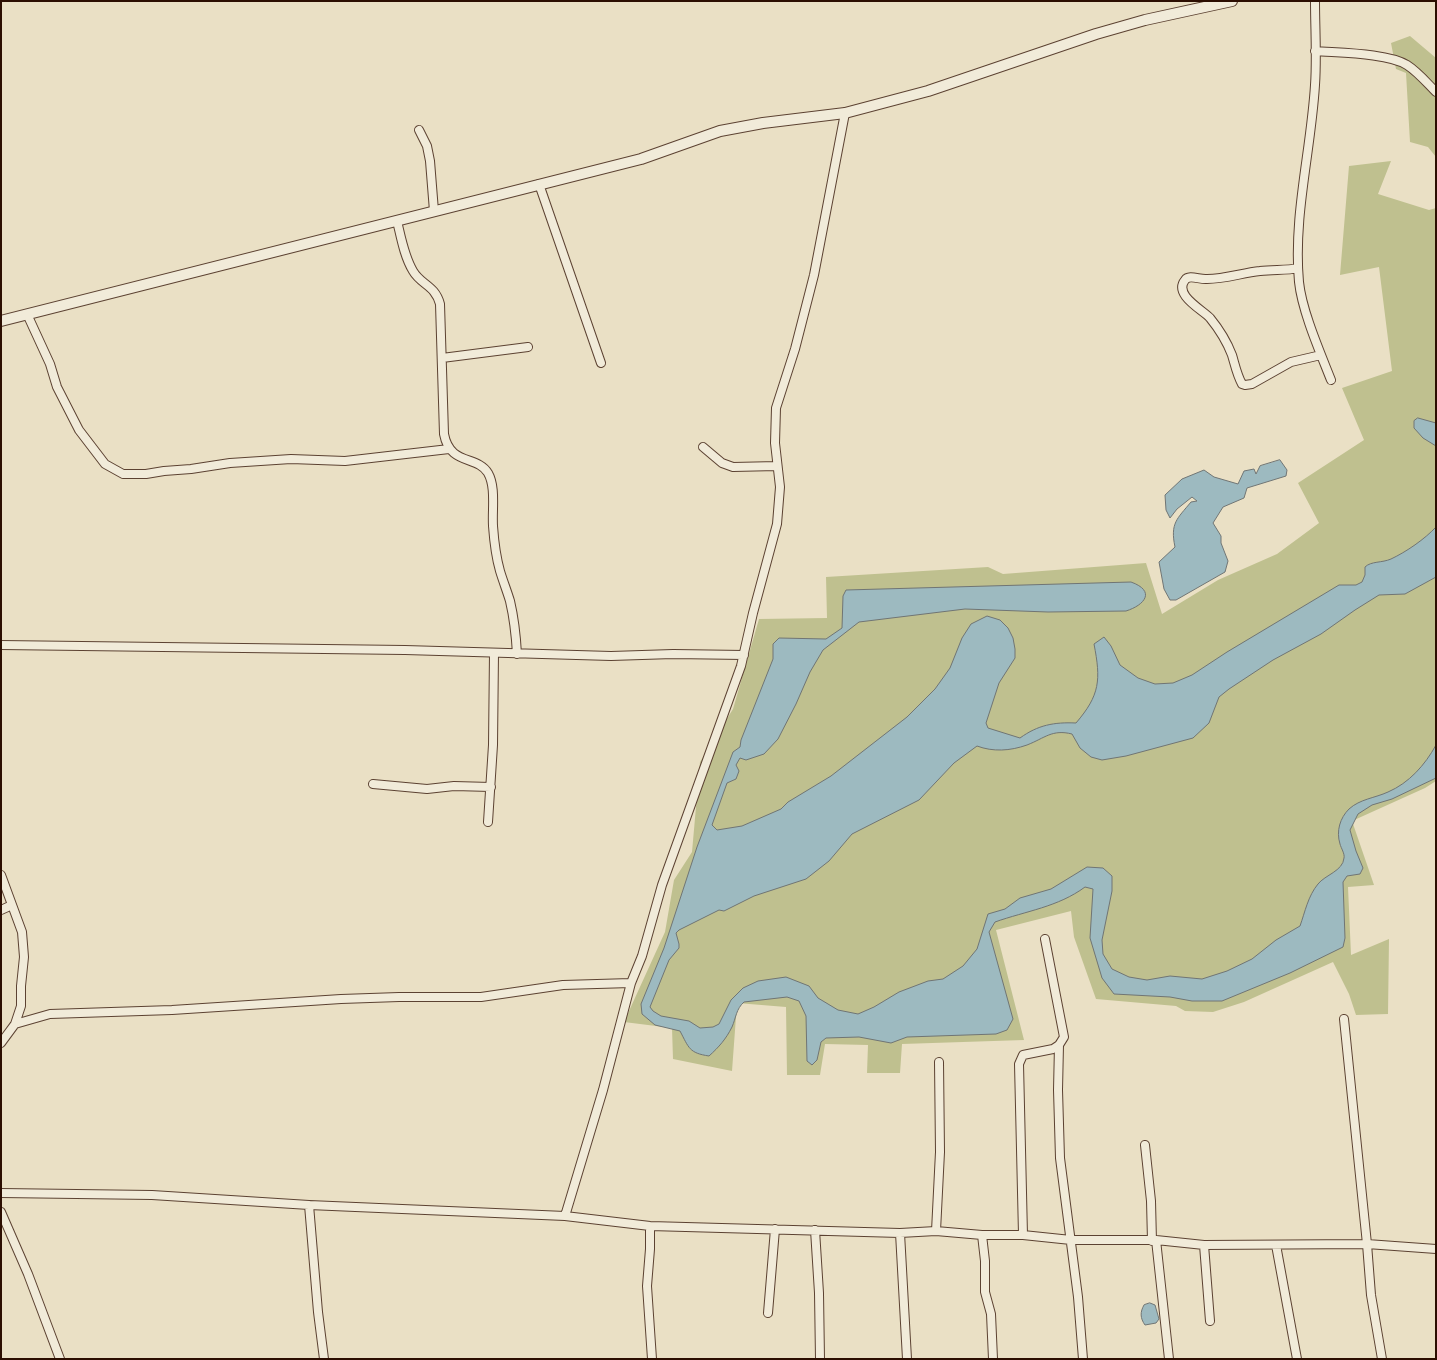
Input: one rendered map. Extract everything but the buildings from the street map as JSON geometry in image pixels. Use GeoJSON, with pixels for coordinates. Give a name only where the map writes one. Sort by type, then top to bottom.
{"type":"FeatureCollection","features":[{"type":"Feature","properties":{"kind":"street"},"geometry":{"type":"LineString","coordinates":[[1,321],[641,159],[720,131],[763,123],[845,113],[928,91],[1096,34],[1145,20],[1232,1]]}},
{"type":"Feature","properties":{"kind":"street"},"geometry":{"type":"LineString","coordinates":[[1315,1],[1315,85],[1304,183],[1299,206],[1298,268],[1303,305],[1331,380]]}},
{"type":"Feature","properties":{"kind":"street"},"geometry":{"type":"LineString","coordinates":[[1315,51],[1394,60],[1407,65],[1436,92]]}},
{"type":"Feature","properties":{"kind":"street"},"geometry":{"type":"LineString","coordinates":[[565,1216],[603,1090],[631,983],[642,956],[662,885],[742,666],[753,613],[777,524],[780,487],[775,443],[776,408],[795,348],[814,275],[845,113]]}},
{"type":"Feature","properties":{"kind":"street"},"geometry":{"type":"LineString","coordinates":[[418,130],[427,146],[430,161],[434,211]]}},
{"type":"Feature","properties":{"kind":"street"},"geometry":{"type":"LineString","coordinates":[[539,184],[601,363]]}},
{"type":"Feature","properties":{"kind":"street"},"geometry":{"type":"LineString","coordinates":[[397,221],[412,270],[421,282],[429,286],[438,296],[440,304],[444,434],[446,444],[449,449],[485,468],[492,486],[496,550],[500,571],[509,599],[517,654]]}},
{"type":"Feature","properties":{"kind":"street"},"geometry":{"type":"LineString","coordinates":[[1298,268],[1287,271],[1263,270],[1205,280],[1191,277],[1186,278],[1183,288],[1184,294],[1195,307],[1208,316],[1219,330],[1232,355],[1242,384],[1252,384],[1291,362],[1321,354]]}},
{"type":"Feature","properties":{"kind":"street"},"geometry":{"type":"LineString","coordinates":[[27,314],[50,364],[57,387],[79,430],[104,464],[123,474],[146,474],[230,463],[282,460],[345,461],[449,449]]}},
{"type":"Feature","properties":{"kind":"street"},"geometry":{"type":"LineString","coordinates":[[442,358],[528,347]]}},
{"type":"Feature","properties":{"kind":"street"},"geometry":{"type":"LineString","coordinates":[[703,447],[722,462],[733,467],[778,466]]}},
{"type":"Feature","properties":{"kind":"street"},"geometry":{"type":"LineString","coordinates":[[1,645],[405,650],[611,656],[674,654],[744,655]]}},
{"type":"Feature","properties":{"kind":"street"},"geometry":{"type":"LineString","coordinates":[[488,822],[493,745],[494,653]]}},
{"type":"Feature","properties":{"kind":"street"},"geometry":{"type":"LineString","coordinates":[[373,784],[427,789],[454,786],[491,787]]}},
{"type":"Feature","properties":{"kind":"street"},"geometry":{"type":"LineString","coordinates":[[1,875],[22,932],[24,957],[21,1006],[15,1024],[1,1043]]}},
{"type":"Feature","properties":{"kind":"street"},"geometry":{"type":"LineString","coordinates":[[1,910],[12,905]]}},
{"type":"Feature","properties":{"kind":"street"},"geometry":{"type":"LineString","coordinates":[[1023,1235],[1019,1064],[1023,1055],[1052,1049],[1059,1045],[1064,1037],[1045,939]]}},
{"type":"Feature","properties":{"kind":"street"},"geometry":{"type":"LineString","coordinates":[[15,1024],[50,1014],[172,1010],[340,999],[481,997],[563,985],[631,983]]}},
{"type":"Feature","properties":{"kind":"street"},"geometry":{"type":"LineString","coordinates":[[1344,1019],[1371,1295],[1382,1359]]}},
{"type":"Feature","properties":{"kind":"street"},"geometry":{"type":"LineString","coordinates":[[1059,1045],[1060,1158],[1078,1297],[1083,1359]]}},
{"type":"Feature","properties":{"kind":"street"},"geometry":{"type":"LineString","coordinates":[[936,1231],[940,1152],[938,1062]]}},
{"type":"Feature","properties":{"kind":"street"},"geometry":{"type":"LineString","coordinates":[[1145,1146],[1154,1240],[1169,1359]]}},
{"type":"Feature","properties":{"kind":"street"},"geometry":{"type":"LineString","coordinates":[[1,1193],[152,1196],[565,1216],[650,1226],[900,1233],[936,1231],[982,1235],[1023,1235],[1071,1240],[1154,1240],[1204,1245],[1367,1244],[1436,1250]]}},
{"type":"Feature","properties":{"kind":"street"},"geometry":{"type":"LineString","coordinates":[[309,1205],[324,1359]]}},
{"type":"Feature","properties":{"kind":"street"},"geometry":{"type":"LineString","coordinates":[[1,1212],[28,1274],[60,1359]]}},
{"type":"Feature","properties":{"kind":"street"},"geometry":{"type":"LineString","coordinates":[[650,1226],[647,1286],[652,1359]]}},
{"type":"Feature","properties":{"kind":"street"},"geometry":{"type":"LineString","coordinates":[[768,1313],[775,1229]]}},
{"type":"Feature","properties":{"kind":"street"},"geometry":{"type":"LineString","coordinates":[[815,1230],[819,1293],[820,1359]]}},
{"type":"Feature","properties":{"kind":"street"},"geometry":{"type":"LineString","coordinates":[[900,1233],[907,1359]]}},
{"type":"Feature","properties":{"kind":"street"},"geometry":{"type":"LineString","coordinates":[[982,1235],[986,1261],[986,1292],[991,1314],[993,1359]]}},
{"type":"Feature","properties":{"kind":"street"},"geometry":{"type":"LineString","coordinates":[[1204,1245],[1210,1321]]}},
{"type":"Feature","properties":{"kind":"street"},"geometry":{"type":"LineString","coordinates":[[1276,1245],[1297,1359]]}},
{"type":"Feature","properties":{"kind":"green space"},"geometry":{"type":"Polygon","coordinates":[[[1410,36],[1436,58],[1436,157],[1428,147],[1410,142],[1406,73],[1396,69],[1391,43],[1410,36]]]}},
{"type":"Feature","properties":{"kind":"green space"},"geometry":{"type":"Polygon","coordinates":[[[1391,161],[1378,194],[1429,210],[1436,208],[1436,781],[1425,788],[1352,821],[1374,885],[1348,887],[1351,955],[1389,939],[1388,1014],[1356,1015],[1349,994],[1333,962],[1244,1002],[1213,1012],[1185,1011],[1176,1006],[1096,999],[1074,937],[1071,911],[996,930],[1024,1040],[902,1044],[900,1073],[867,1073],[868,1045],[825,1044],[820,1075],[787,1075],[786,1007],[737,1003],[732,1071],[673,1059],[672,1028],[624,1022],[665,932],[674,880],[692,852],[700,762],[733,709],[759,619],[827,618],[826,577],[988,567],[1003,574],[1146,563],[1162,614],[1218,580],[1277,554],[1319,523],[1298,483],[1364,440],[1342,388],[1392,371],[1379,267],[1340,275],[1349,166],[1391,161]]]}},
{"type":"Feature","properties":{"kind":"water"},"geometry":{"type":"Polygon","coordinates":[[[1418,418],[1436,423],[1436,446],[1423,438],[1414,428],[1414,421],[1418,418]]]}},
{"type":"Feature","properties":{"kind":"water"},"geometry":{"type":"Polygon","coordinates":[[[1280,460],[1287,470],[1286,476],[1247,488],[1244,498],[1223,507],[1213,523],[1221,536],[1221,543],[1228,561],[1225,572],[1176,600],[1170,600],[1164,589],[1159,562],[1175,547],[1173,532],[1178,517],[1191,502],[1197,501],[1192,497],[1177,509],[1170,518],[1166,510],[1165,495],[1182,479],[1204,470],[1214,477],[1238,484],[1244,471],[1254,469],[1256,474],[1260,466],[1280,460]]]}},
{"type":"Feature","properties":{"kind":"water"},"geometry":{"type":"Polygon","coordinates":[[[1436,527],[1436,577],[1405,594],[1379,595],[1321,634],[1273,660],[1229,689],[1219,697],[1209,723],[1193,738],[1126,756],[1102,760],[1091,757],[1080,748],[1072,734],[1065,733],[1054,733],[1027,745],[1008,750],[995,750],[977,746],[954,763],[919,800],[852,834],[829,861],[806,879],[754,896],[724,911],[719,910],[679,930],[676,933],[679,948],[669,960],[650,1007],[661,1016],[689,1021],[700,1028],[713,1027],[719,1024],[731,1000],[743,988],[758,981],[786,977],[809,986],[818,998],[838,1010],[858,1014],[899,992],[928,981],[943,979],[963,966],[977,949],[988,914],[1005,909],[1020,898],[1051,889],[1087,867],[1103,868],[1112,876],[1112,891],[1102,940],[1103,954],[1112,969],[1129,977],[1147,980],[1170,976],[1202,979],[1227,971],[1252,959],[1276,940],[1300,926],[1307,904],[1315,889],[1321,881],[1337,870],[1343,862],[1344,856],[1339,839],[1339,830],[1341,821],[1349,809],[1358,803],[1388,792],[1403,784],[1422,766],[1436,745],[1436,778],[1392,799],[1372,805],[1358,814],[1350,830],[1363,868],[1360,874],[1347,876],[1343,882],[1345,938],[1343,947],[1290,973],[1222,1001],[1192,1001],[1170,997],[1114,994],[1102,978],[1090,938],[1093,889],[1085,887],[1053,904],[995,922],[989,932],[1013,1019],[1007,1030],[996,1034],[907,1037],[891,1043],[859,1037],[826,1038],[821,1042],[817,1060],[812,1065],[807,1061],[806,1016],[799,1001],[787,997],[744,1002],[727,1035],[709,1056],[690,1049],[680,1031],[655,1025],[642,1014],[641,1004],[664,948],[697,847],[733,752],[740,747],[741,740],[773,659],[773,644],[779,638],[826,639],[842,628],[843,596],[846,590],[1131,582],[1143,589],[1145,598],[1143,602],[1126,611],[1048,612],[965,609],[859,622],[823,650],[810,672],[778,739],[764,754],[746,760],[740,758],[736,765],[739,771],[736,779],[727,783],[712,825],[717,830],[742,826],[781,809],[788,802],[831,776],[907,717],[935,689],[950,668],[962,638],[971,624],[987,616],[1000,620],[1008,628],[1013,638],[1015,658],[999,683],[986,723],[988,728],[1020,738],[1046,725],[1076,723],[1090,704],[1097,686],[1098,668],[1094,644],[1104,637],[1111,646],[1120,665],[1138,678],[1155,684],[1173,683],[1192,675],[1339,585],[1356,585],[1362,582],[1367,565],[1397,556],[1421,541],[1436,527]]]}},
{"type":"Feature","properties":{"kind":"water"},"geometry":{"type":"Polygon","coordinates":[[[1150,1303],[1155,1305],[1159,1319],[1156,1323],[1145,1325],[1141,1317],[1142,1310],[1144,1305],[1150,1303]]]}}]}
